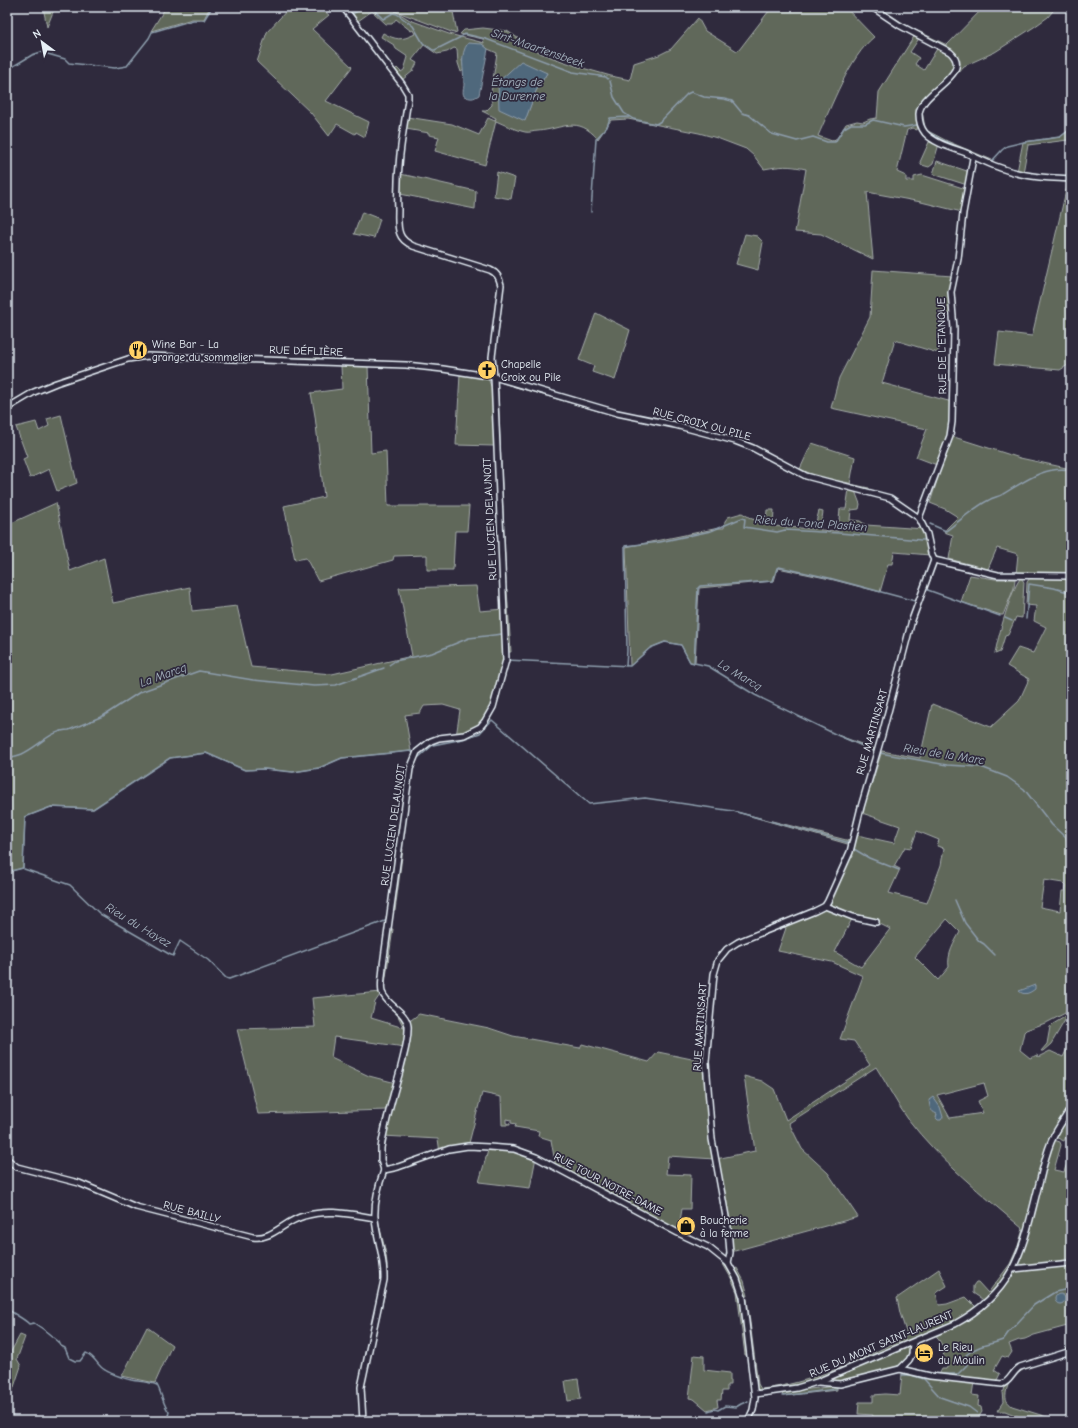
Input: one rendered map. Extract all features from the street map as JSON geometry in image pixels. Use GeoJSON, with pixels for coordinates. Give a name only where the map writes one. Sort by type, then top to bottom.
{"type":"FeatureCollection","features":[{"type":"Feature","properties":{"kind":"street","name":"RUE LUCIEN DELAUNOIT"},"geometry":{"type":"LineString","coordinates":[[343,7],[408,94],[399,158],[397,187],[399,233],[407,243],[413,246],[496,273],[499,278],[500,285],[492,357],[506,660],[493,707],[486,721],[480,728],[464,735],[439,738],[430,741],[417,752],[410,769],[382,983],[382,992],[390,1003],[402,1014],[407,1023],[408,1030],[406,1047],[381,1148],[381,1160],[384,1170]]}},
{"type":"Feature","properties":{"kind":"street"},"geometry":{"type":"LineString","coordinates":[[872,7],[893,22],[946,49],[956,58],[956,69],[950,77],[920,105],[919,116],[922,128],[926,134],[933,140],[973,158],[1018,173],[1032,176],[1071,179]]}},
{"type":"Feature","properties":{"kind":"street","name":"RUE DE L'ETANQUE"},"geometry":{"type":"LineString","coordinates":[[919,518],[950,436],[952,422],[954,329],[951,292],[958,258],[962,220],[973,158]]}},
{"type":"Feature","properties":{"kind":"street","name":"RUE DÉFLIÈRE"},"geometry":{"type":"LineString","coordinates":[[7,408],[34,392],[56,383],[128,359],[148,356],[406,365],[494,377]]}},
{"type":"Feature","properties":{"kind":"street","name":"RUE CROIX OU PILE"},"geometry":{"type":"LineString","coordinates":[[494,377],[612,411],[675,425],[735,441],[753,448],[806,476],[890,498],[919,518]]}},
{"type":"Feature","properties":{"kind":"street"},"geometry":{"type":"LineString","coordinates":[[919,518],[927,534],[934,560],[992,575],[1071,576]]}},
{"type":"Feature","properties":{"kind":"street","name":"RUE MARTINSART"},"geometry":{"type":"LineString","coordinates":[[728,1264],[730,1253],[728,1228],[712,1139],[706,1062],[714,974],[718,960],[727,949],[738,942],[825,906],[831,895],[850,852],[912,620],[934,560]]}},
{"type":"Feature","properties":{"kind":"street"},"geometry":{"type":"LineString","coordinates":[[825,906],[853,917],[876,922]]}},
{"type":"Feature","properties":{"kind":"street","name":"RUE DU MONT SAINT-LAURENT"},"geometry":{"type":"LineString","coordinates":[[755,1394],[797,1388],[817,1382],[913,1343],[955,1324],[976,1311],[995,1294],[1013,1269],[1024,1242],[1049,1147],[1056,1132],[1071,1108]]}},
{"type":"Feature","properties":{"kind":"street","name":"RUE TOUR NOTRE-DAME"},"geometry":{"type":"LineString","coordinates":[[384,1170],[458,1147],[479,1146],[514,1149],[536,1157],[678,1233],[708,1247],[728,1264],[737,1278],[743,1297],[755,1394],[755,1403],[748,1421]]}},
{"type":"Feature","properties":{"kind":"street","name":"RUE BAILLY"},"geometry":{"type":"LineString","coordinates":[[7,1159],[12,1164],[22,1168],[79,1183],[145,1210],[253,1237],[265,1237],[302,1216],[318,1213],[340,1212],[375,1218]]}},
{"type":"Feature","properties":{"kind":"street"},"geometry":{"type":"LineString","coordinates":[[363,1421],[360,1387],[384,1280],[384,1262],[375,1218],[379,1187],[384,1170]]}},
{"type":"Feature","properties":{"kind":"street"},"geometry":{"type":"LineString","coordinates":[[1013,1269],[1071,1263]]}},
{"type":"Feature","properties":{"kind":"street"},"geometry":{"type":"LineString","coordinates":[[900,1369],[909,1360],[913,1349],[913,1343]]}},
{"type":"Feature","properties":{"kind":"street"},"geometry":{"type":"LineString","coordinates":[[817,1382],[840,1384],[900,1369],[930,1376],[1002,1384],[1008,1382],[1014,1372],[1020,1367],[1071,1352]]}},
{"type":"Feature","properties":{"kind":"green space"},"geometry":{"type":"Polygon","coordinates":[[[43,7],[55,7],[47,27],[43,7]]]}},
{"type":"Feature","properties":{"kind":"green space"},"geometry":{"type":"Polygon","coordinates":[[[166,7],[210,7],[204,19],[192,19],[151,31],[166,7]]]}},
{"type":"Feature","properties":{"kind":"green space"},"geometry":{"type":"Polygon","coordinates":[[[290,7],[310,7],[313,10],[316,7],[319,7],[329,15],[312,29],[352,67],[326,101],[369,122],[365,137],[356,132],[355,134],[337,124],[329,136],[311,113],[257,62],[267,32],[290,7]]]}},
{"type":"Feature","properties":{"kind":"green space"},"geometry":{"type":"Polygon","coordinates":[[[364,7],[452,7],[457,32],[454,33],[395,11],[410,20],[449,34],[484,43],[483,39],[460,34],[464,30],[483,28],[507,31],[542,54],[579,67],[630,80],[634,63],[659,55],[671,49],[698,18],[705,31],[737,51],[772,7],[845,7],[874,37],[857,56],[849,69],[818,136],[832,141],[837,138],[846,124],[857,121],[863,122],[877,118],[879,92],[915,35],[920,37],[910,52],[919,58],[915,64],[924,70],[938,47],[953,57],[954,69],[941,84],[921,101],[918,111],[917,130],[912,128],[907,130],[897,172],[906,176],[906,181],[914,181],[914,177],[922,175],[966,189],[962,212],[921,202],[867,192],[873,259],[821,234],[795,232],[806,169],[785,166],[764,169],[754,156],[746,149],[699,133],[628,119],[611,120],[598,139],[583,127],[576,125],[527,132],[514,129],[496,121],[485,165],[435,151],[439,137],[429,135],[429,133],[406,129],[404,137],[407,117],[452,124],[479,135],[488,118],[495,121],[496,118],[482,111],[486,111],[492,105],[491,93],[497,53],[488,49],[482,44],[462,60],[464,70],[461,72],[458,63],[457,49],[454,48],[447,52],[437,54],[424,45],[412,60],[417,63],[413,71],[402,80],[395,70],[397,68],[401,72],[404,70],[408,57],[396,49],[394,45],[381,37],[383,33],[402,39],[415,34],[413,30],[411,31],[396,19],[392,24],[386,24],[372,11],[358,21],[352,13],[364,7]],[[547,73],[498,82],[525,120],[536,91],[547,73]]]}},
{"type":"Feature","properties":{"kind":"green space"},"geometry":{"type":"Polygon","coordinates":[[[874,7],[879,7],[907,26],[947,45],[984,7],[1056,7],[1048,17],[1034,27],[995,52],[964,66],[950,82],[925,103],[922,111],[926,130],[947,141],[992,160],[990,163],[933,138],[926,131],[922,124],[920,114],[921,106],[931,95],[952,77],[959,65],[957,58],[948,49],[902,26],[874,7]]]}},
{"type":"Feature","properties":{"kind":"green space"},"geometry":{"type":"Polygon","coordinates":[[[1071,128],[1071,142],[1068,140],[1028,145],[1023,173],[1017,172],[1023,142],[1060,137],[1071,128]]]}},
{"type":"Feature","properties":{"kind":"green space"},"geometry":{"type":"Polygon","coordinates":[[[929,142],[939,144],[933,164],[929,167],[922,165],[920,162],[929,142]]]}},
{"type":"Feature","properties":{"kind":"green space"},"geometry":{"type":"Polygon","coordinates":[[[937,161],[970,172],[967,185],[933,174],[937,161]]]}},
{"type":"Feature","properties":{"kind":"green space"},"geometry":{"type":"Polygon","coordinates":[[[497,172],[515,178],[511,199],[494,196],[497,172]]]}},
{"type":"Feature","properties":{"kind":"green space"},"geometry":{"type":"Polygon","coordinates":[[[400,174],[476,191],[475,209],[400,194],[400,174]]]}},
{"type":"Feature","properties":{"kind":"green space"},"geometry":{"type":"Polygon","coordinates":[[[1070,180],[1071,363],[1060,370],[995,364],[999,332],[1032,336],[1068,182],[1070,180]]]}},
{"type":"Feature","properties":{"kind":"green space"},"geometry":{"type":"Polygon","coordinates":[[[362,212],[380,219],[374,238],[354,234],[362,212]]]}},
{"type":"Feature","properties":{"kind":"green space"},"geometry":{"type":"Polygon","coordinates":[[[745,234],[757,236],[763,242],[758,270],[736,264],[745,234]]]}},
{"type":"Feature","properties":{"kind":"green space"},"geometry":{"type":"Polygon","coordinates":[[[873,270],[952,276],[950,309],[952,315],[941,315],[938,353],[895,340],[882,383],[952,402],[948,435],[937,465],[916,457],[927,429],[831,408],[839,378],[870,317],[873,270]]]}},
{"type":"Feature","properties":{"kind":"green space"},"geometry":{"type":"Polygon","coordinates":[[[596,313],[630,330],[615,380],[592,372],[594,366],[579,360],[596,313]]]}},
{"type":"Feature","properties":{"kind":"green space"},"geometry":{"type":"Polygon","coordinates":[[[264,358],[320,358],[320,360],[264,358]]]}},
{"type":"Feature","properties":{"kind":"green space"},"geometry":{"type":"Polygon","coordinates":[[[341,365],[368,366],[371,453],[386,451],[388,506],[469,506],[467,531],[455,531],[453,570],[427,570],[427,555],[394,556],[393,560],[318,581],[306,558],[295,560],[284,506],[324,497],[311,393],[342,389],[341,365]]]}},
{"type":"Feature","properties":{"kind":"green space"},"geometry":{"type":"Polygon","coordinates":[[[460,374],[488,378],[492,386],[494,446],[456,445],[460,374]]]}},
{"type":"Feature","properties":{"kind":"green space"},"geometry":{"type":"Polygon","coordinates":[[[502,383],[602,411],[602,412],[502,383]]]}},
{"type":"Feature","properties":{"kind":"green space"},"geometry":{"type":"Polygon","coordinates":[[[496,391],[498,391],[506,584],[505,584],[496,391]]]}},
{"type":"Feature","properties":{"kind":"green space"},"geometry":{"type":"Polygon","coordinates":[[[61,415],[77,483],[57,491],[49,469],[30,478],[23,459],[27,457],[16,427],[36,422],[39,431],[49,426],[47,419],[61,415]]]}},
{"type":"Feature","properties":{"kind":"green space"},"geometry":{"type":"Polygon","coordinates":[[[951,436],[1020,458],[1071,469],[1071,573],[1016,574],[1018,554],[997,548],[988,569],[949,559],[953,535],[944,532],[958,517],[945,509],[930,503],[951,436]]]}},
{"type":"Feature","properties":{"kind":"green space"},"geometry":{"type":"Polygon","coordinates":[[[812,443],[855,457],[850,484],[869,488],[869,490],[849,485],[849,483],[818,477],[800,469],[812,443]]]}},
{"type":"Feature","properties":{"kind":"green space"},"geometry":{"type":"Polygon","coordinates":[[[849,489],[855,491],[860,504],[859,509],[851,510],[850,520],[860,521],[866,525],[925,529],[930,555],[894,552],[892,564],[888,564],[880,592],[830,579],[778,568],[774,581],[699,588],[695,663],[690,662],[681,645],[665,642],[650,648],[630,666],[626,547],[724,528],[725,521],[728,517],[742,513],[752,519],[766,522],[767,510],[774,510],[773,526],[814,529],[819,511],[823,512],[820,530],[838,531],[840,509],[846,509],[849,489]]]}},
{"type":"Feature","properties":{"kind":"green space"},"geometry":{"type":"Polygon","coordinates":[[[56,503],[70,571],[104,558],[113,603],[190,587],[192,611],[237,606],[251,667],[332,674],[412,656],[399,588],[476,586],[480,611],[504,609],[506,660],[497,695],[480,727],[456,737],[460,710],[443,705],[424,706],[420,713],[405,715],[411,751],[342,758],[319,768],[293,772],[264,769],[245,770],[206,753],[170,758],[93,809],[51,807],[25,817],[23,868],[7,872],[7,525],[56,503]]]}},
{"type":"Feature","properties":{"kind":"green space"},"geometry":{"type":"Polygon","coordinates":[[[970,575],[995,579],[1015,579],[1014,588],[1003,615],[961,602],[970,575]]]}},
{"type":"Feature","properties":{"kind":"green space"},"geometry":{"type":"Polygon","coordinates":[[[1021,578],[1024,582],[1022,618],[1016,617],[1008,635],[1005,636],[1000,652],[995,654],[1009,602],[1017,583],[1021,578]]]}},
{"type":"Feature","properties":{"kind":"green space"},"geometry":{"type":"Polygon","coordinates":[[[1030,578],[1071,578],[1071,1010],[1048,1022],[1026,1030],[1024,1032],[1020,1050],[1030,1058],[1037,1055],[1038,1057],[1050,1051],[1063,1057],[1067,1049],[1071,1051],[1071,1105],[1059,1122],[1028,1217],[1018,1253],[1006,1276],[985,1301],[973,1293],[973,1286],[976,1282],[978,1282],[988,1293],[1010,1264],[1018,1246],[1023,1229],[962,1177],[920,1134],[904,1113],[876,1067],[789,1123],[802,1149],[828,1173],[858,1217],[731,1252],[715,1159],[668,1156],[666,1174],[691,1175],[690,1209],[682,1209],[678,1233],[556,1168],[551,1140],[538,1136],[539,1131],[515,1127],[516,1124],[511,1123],[511,1120],[506,1119],[506,1123],[510,1125],[502,1125],[501,1097],[482,1093],[469,1143],[488,1145],[440,1153],[438,1139],[383,1136],[383,1127],[381,1127],[386,1110],[258,1114],[237,1029],[315,1027],[312,998],[382,992],[375,1002],[371,1018],[404,1028],[398,1016],[392,1009],[393,1008],[401,1017],[406,1029],[407,1023],[419,1014],[489,1028],[513,1036],[580,1048],[582,1044],[649,1062],[658,1052],[706,1062],[716,1159],[755,1151],[744,1076],[762,1081],[774,1089],[786,1120],[870,1065],[854,1041],[840,1039],[863,976],[832,962],[778,951],[786,928],[780,925],[825,906],[851,855],[853,856],[852,852],[857,835],[894,843],[900,826],[862,813],[882,751],[920,758],[932,704],[991,727],[1019,701],[1029,679],[1007,666],[1018,648],[1033,653],[1046,627],[1034,621],[1036,606],[1026,605],[1027,582],[1030,578]],[[917,831],[911,848],[905,847],[894,866],[900,869],[889,893],[927,903],[941,865],[944,848],[937,846],[939,840],[917,831]],[[1044,880],[1040,907],[1060,911],[1062,891],[1065,891],[1066,886],[1063,883],[1044,880]],[[853,917],[835,952],[861,967],[890,929],[876,922],[853,917]],[[947,919],[915,957],[938,980],[949,967],[950,953],[960,932],[947,919]],[[334,1037],[331,1058],[369,1076],[396,1083],[405,1047],[334,1037]],[[984,1083],[937,1095],[950,1118],[983,1113],[978,1101],[988,1096],[984,1083]]]}},
{"type":"Feature","properties":{"kind":"green space"},"geometry":{"type":"Polygon","coordinates":[[[505,589],[507,589],[511,652],[508,652],[505,589]]]}},
{"type":"Feature","properties":{"kind":"green space"},"geometry":{"type":"Polygon","coordinates":[[[898,661],[900,661],[883,727],[857,809],[875,752],[837,735],[875,749],[898,661]]]}},
{"type":"Feature","properties":{"kind":"green space"},"geometry":{"type":"Polygon","coordinates":[[[733,811],[850,841],[853,826],[855,826],[851,845],[733,811]]]}},
{"type":"Feature","properties":{"kind":"green space"},"geometry":{"type":"Polygon","coordinates":[[[399,824],[401,825],[389,910],[388,909],[399,824]]]}},
{"type":"Feature","properties":{"kind":"green space"},"geometry":{"type":"Polygon","coordinates":[[[401,849],[403,849],[395,911],[393,911],[401,849]]]}},
{"type":"Feature","properties":{"kind":"green space"},"geometry":{"type":"Polygon","coordinates":[[[390,929],[393,929],[385,984],[384,983],[390,929]]]}},
{"type":"Feature","properties":{"kind":"green space"},"geometry":{"type":"Polygon","coordinates":[[[1068,1015],[1051,1044],[1041,1051],[1047,1044],[1050,1027],[1068,1015]]]}},
{"type":"Feature","properties":{"kind":"green space"},"geometry":{"type":"Polygon","coordinates":[[[1071,1111],[1071,1136],[1067,1135],[1064,1141],[1055,1137],[1071,1111]]]}},
{"type":"Feature","properties":{"kind":"green space"},"geometry":{"type":"Polygon","coordinates":[[[1054,1140],[1060,1142],[1061,1145],[1054,1170],[1064,1172],[1068,1160],[1071,1160],[1071,1325],[1034,1335],[1009,1344],[1012,1352],[1008,1358],[1002,1356],[994,1370],[1000,1374],[996,1382],[974,1382],[972,1395],[979,1396],[978,1406],[981,1407],[982,1412],[976,1421],[872,1421],[873,1415],[858,1414],[859,1402],[873,1402],[873,1395],[900,1395],[902,1374],[938,1375],[941,1369],[946,1369],[949,1364],[944,1363],[943,1347],[936,1335],[955,1327],[983,1308],[999,1292],[1016,1269],[1027,1239],[1054,1140]]]}},
{"type":"Feature","properties":{"kind":"green space"},"geometry":{"type":"Polygon","coordinates":[[[489,1147],[503,1148],[536,1157],[530,1188],[479,1182],[489,1147]]]}},
{"type":"Feature","properties":{"kind":"green space"},"geometry":{"type":"Polygon","coordinates":[[[377,1219],[385,1252],[387,1278],[382,1305],[376,1325],[384,1287],[377,1219]]]}},
{"type":"Feature","properties":{"kind":"green space"},"geometry":{"type":"Polygon","coordinates":[[[723,1264],[725,1264],[731,1274],[740,1296],[748,1355],[745,1355],[737,1292],[723,1264]]]}},
{"type":"Feature","properties":{"kind":"green space"},"geometry":{"type":"Polygon","coordinates":[[[737,1268],[744,1281],[748,1296],[745,1296],[734,1269],[737,1268]]]}},
{"type":"Feature","properties":{"kind":"green space"},"geometry":{"type":"Polygon","coordinates":[[[939,1269],[947,1286],[936,1293],[939,1305],[947,1304],[966,1297],[977,1308],[960,1319],[825,1377],[796,1386],[761,1391],[756,1388],[745,1299],[747,1299],[758,1384],[761,1389],[816,1377],[903,1339],[907,1335],[897,1298],[939,1269]]]}},
{"type":"Feature","properties":{"kind":"green space"},"geometry":{"type":"Polygon","coordinates":[[[147,1327],[172,1345],[155,1383],[122,1376],[147,1327]]]}},
{"type":"Feature","properties":{"kind":"green space"},"geometry":{"type":"Polygon","coordinates":[[[20,1335],[25,1337],[17,1359],[21,1366],[7,1405],[7,1359],[20,1335]]]}},
{"type":"Feature","properties":{"kind":"green space"},"geometry":{"type":"Polygon","coordinates":[[[913,1343],[913,1349],[905,1365],[840,1384],[817,1382],[913,1343]]]}},
{"type":"Feature","properties":{"kind":"green space"},"geometry":{"type":"Polygon","coordinates":[[[694,1355],[704,1356],[704,1370],[730,1373],[730,1385],[727,1385],[727,1391],[722,1391],[721,1400],[717,1400],[718,1407],[707,1410],[694,1399],[689,1398],[694,1355]]]}},
{"type":"Feature","properties":{"kind":"green space"},"geometry":{"type":"Polygon","coordinates":[[[1049,1360],[1028,1367],[1012,1378],[1020,1369],[1049,1360]]]}},
{"type":"Feature","properties":{"kind":"green space"},"geometry":{"type":"Polygon","coordinates":[[[578,1379],[581,1399],[568,1401],[565,1381],[578,1379]]]}},
{"type":"Feature","properties":{"kind":"green space"},"geometry":{"type":"Polygon","coordinates":[[[1011,1379],[1006,1393],[1006,1399],[1012,1406],[1047,1417],[1054,1421],[1021,1421],[1022,1418],[1005,1411],[997,1411],[1003,1402],[1002,1392],[1011,1379]]]}},
{"type":"Feature","properties":{"kind":"green space"},"geometry":{"type":"Polygon","coordinates":[[[837,1386],[837,1390],[783,1396],[782,1392],[837,1386]]]}},
{"type":"Feature","properties":{"kind":"water","name":"Étangs de la Durenne"},"geometry":{"type":"Polygon","coordinates":[[[468,43],[482,44],[488,49],[479,95],[472,98],[464,96],[463,93],[463,57],[468,43]]]}},
{"type":"Feature","properties":{"kind":"water","name":"Étangs de la Durenne"},"geometry":{"type":"Polygon","coordinates":[[[521,61],[547,73],[536,91],[525,121],[499,109],[498,82],[521,61]]]}},
{"type":"Feature","properties":{"kind":"water"},"geometry":{"type":"Polygon","coordinates":[[[1035,985],[1035,989],[1029,993],[1025,994],[1019,991],[1035,985]]]}},
{"type":"Feature","properties":{"kind":"water"},"geometry":{"type":"Polygon","coordinates":[[[933,1097],[940,1107],[943,1117],[941,1120],[936,1118],[937,1114],[933,1112],[930,1107],[929,1100],[933,1097]]]}},
{"type":"Feature","properties":{"kind":"water"},"geometry":{"type":"Polygon","coordinates":[[[1060,1294],[1065,1299],[1060,1304],[1055,1299],[1060,1294]]]}},
{"type":"Feature","properties":{"kind":"waterway"},"geometry":{"type":"LineString","coordinates":[[7,70],[32,55],[41,52],[65,59],[69,63],[115,68],[127,66],[152,32],[193,20],[204,20],[212,7]]}},
{"type":"Feature","properties":{"kind":"waterway"},"geometry":{"type":"LineString","coordinates":[[346,7],[352,14],[365,7]]}},
{"type":"Feature","properties":{"kind":"waterway"},"geometry":{"type":"LineString","coordinates":[[371,7],[383,19],[393,13],[397,14],[413,26],[423,43],[433,50],[461,37]]}},
{"type":"Feature","properties":{"kind":"waterway","name":"Sint-Maartensbeek"},"geometry":{"type":"LineString","coordinates":[[462,36],[465,34],[486,39],[573,72],[606,77],[608,79]]}},
{"type":"Feature","properties":{"kind":"waterway"},"geometry":{"type":"LineString","coordinates":[[610,81],[614,97],[624,113],[633,119],[656,124],[661,121],[687,94],[691,92],[704,97],[732,101],[742,113],[749,115],[772,134],[797,141],[813,137],[827,142],[835,142],[844,128],[851,124],[865,124],[873,120],[904,127],[917,125]]}},
{"type":"Feature","properties":{"kind":"waterway"},"geometry":{"type":"LineString","coordinates":[[591,212],[596,139],[607,127],[610,118],[629,117]]}},
{"type":"Feature","properties":{"kind":"waterway"},"geometry":{"type":"LineString","coordinates":[[991,162],[1007,146],[1060,137],[1071,129]]}},
{"type":"Feature","properties":{"kind":"waterway"},"geometry":{"type":"LineString","coordinates":[[928,132],[982,158]]}},
{"type":"Feature","properties":{"kind":"waterway","name":"Rieu du Fond Plastien"},"geometry":{"type":"LineString","coordinates":[[930,524],[946,531],[973,510],[992,498],[1001,495],[1035,476],[1052,470],[1071,470]]}},
{"type":"Feature","properties":{"kind":"waterway","name":"Rieu du Fond Plastien"},"geometry":{"type":"LineString","coordinates":[[626,666],[625,546],[660,542],[711,531],[742,518],[745,519],[744,527],[777,532],[785,530],[921,540],[924,540],[925,537]]}},
{"type":"Feature","properties":{"kind":"waterway"},"geometry":{"type":"LineString","coordinates":[[694,663],[698,588],[700,586],[773,581],[777,568],[779,567],[829,578],[915,601]]}},
{"type":"Feature","properties":{"kind":"waterway"},"geometry":{"type":"LineString","coordinates":[[1026,619],[1029,584],[1054,588],[1071,593]]}},
{"type":"Feature","properties":{"kind":"waterway"},"geometry":{"type":"LineString","coordinates":[[925,589],[1000,616]]}},
{"type":"Feature","properties":{"kind":"waterway"},"geometry":{"type":"LineString","coordinates":[[1005,618],[1012,621]]}},
{"type":"Feature","properties":{"kind":"waterway","name":"La Marcq"},"geometry":{"type":"LineString","coordinates":[[389,665],[395,661],[432,653],[469,638],[502,634]]}},
{"type":"Feature","properties":{"kind":"waterway","name":"La Marcq"},"geometry":{"type":"LineString","coordinates":[[507,660],[630,666],[650,648],[665,642],[681,645],[690,662],[708,666],[755,695],[837,735],[875,751]]}},
{"type":"Feature","properties":{"kind":"waterway","name":"La Marcq"},"geometry":{"type":"LineString","coordinates":[[7,758],[28,751],[56,733],[69,730],[103,716],[140,692],[199,671],[253,680],[314,686],[336,685],[384,668]]}},
{"type":"Feature","properties":{"kind":"waterway"},"geometry":{"type":"LineString","coordinates":[[419,757],[433,745],[463,739],[480,733],[492,720],[589,804],[645,798],[733,811],[850,843]]}},
{"type":"Feature","properties":{"kind":"waterway"},"geometry":{"type":"LineString","coordinates":[[7,872],[23,868],[25,817],[51,807],[93,809],[170,758],[206,753],[245,770],[264,769],[293,772],[319,768],[342,758],[411,751],[413,753]]}},
{"type":"Feature","properties":{"kind":"waterway","name":"Rieu de la Marc"},"geometry":{"type":"LineString","coordinates":[[880,753],[947,765],[981,767],[1007,777],[1024,789],[1052,825],[1071,845]]}},
{"type":"Feature","properties":{"kind":"waterway"},"geometry":{"type":"LineString","coordinates":[[854,849],[869,858],[899,870]]}},
{"type":"Feature","properties":{"kind":"waterway","name":"Rieu du Hayez"},"geometry":{"type":"LineString","coordinates":[[24,869],[70,885],[100,914],[173,956],[180,941],[208,960],[226,978],[229,979],[385,921]]}},
{"type":"Feature","properties":{"kind":"waterway"},"geometry":{"type":"LineString","coordinates":[[955,900],[965,923],[979,941],[995,955]]}},
{"type":"Feature","properties":{"kind":"waterway"},"geometry":{"type":"LineString","coordinates":[[941,1374],[958,1374],[967,1365],[966,1355],[979,1347],[1003,1340],[1034,1305],[1055,1292],[1064,1290],[1071,1285]]}},
{"type":"Feature","properties":{"kind":"waterway"},"geometry":{"type":"LineString","coordinates":[[7,1308],[29,1324],[34,1323],[43,1329],[65,1348],[69,1358],[75,1361],[80,1361],[86,1353],[92,1356],[102,1368],[112,1373],[131,1380],[148,1382],[157,1385],[165,1406],[169,1412],[168,1416],[172,1421]]}},
{"type":"Feature","properties":{"kind":"waterway"},"geometry":{"type":"LineString","coordinates":[[847,1379],[873,1373]]}},
{"type":"Feature","properties":{"kind":"waterway"},"geometry":{"type":"LineString","coordinates":[[902,1375],[911,1375],[924,1379],[940,1397],[969,1407],[977,1413]]}},
{"type":"Feature","properties":{"kind":"waterway"},"geometry":{"type":"LineString","coordinates":[[782,1396],[836,1389]]}},
{"type":"Feature","properties":{"kind":"waterway"},"geometry":{"type":"LineString","coordinates":[[708,1411],[714,1409],[718,1410],[725,1406],[736,1407],[748,1401]]}},
{"type":"Feature","properties":{"kind":"place","name":"Wine Bar - La grange du sommelier"},"geometry":{"type":"Point","coordinates":[138,350]}},
{"type":"Feature","properties":{"kind":"place","name":"Chapelle Croix ou Pile"},"geometry":{"type":"Point","coordinates":[487,370]}},
{"type":"Feature","properties":{"kind":"place","name":"Boucherie à la ferme"},"geometry":{"type":"Point","coordinates":[686,1226]}},
{"type":"Feature","properties":{"kind":"place","name":"Le Rieu du Moulin"},"geometry":{"type":"Point","coordinates":[924,1353]}}]}
